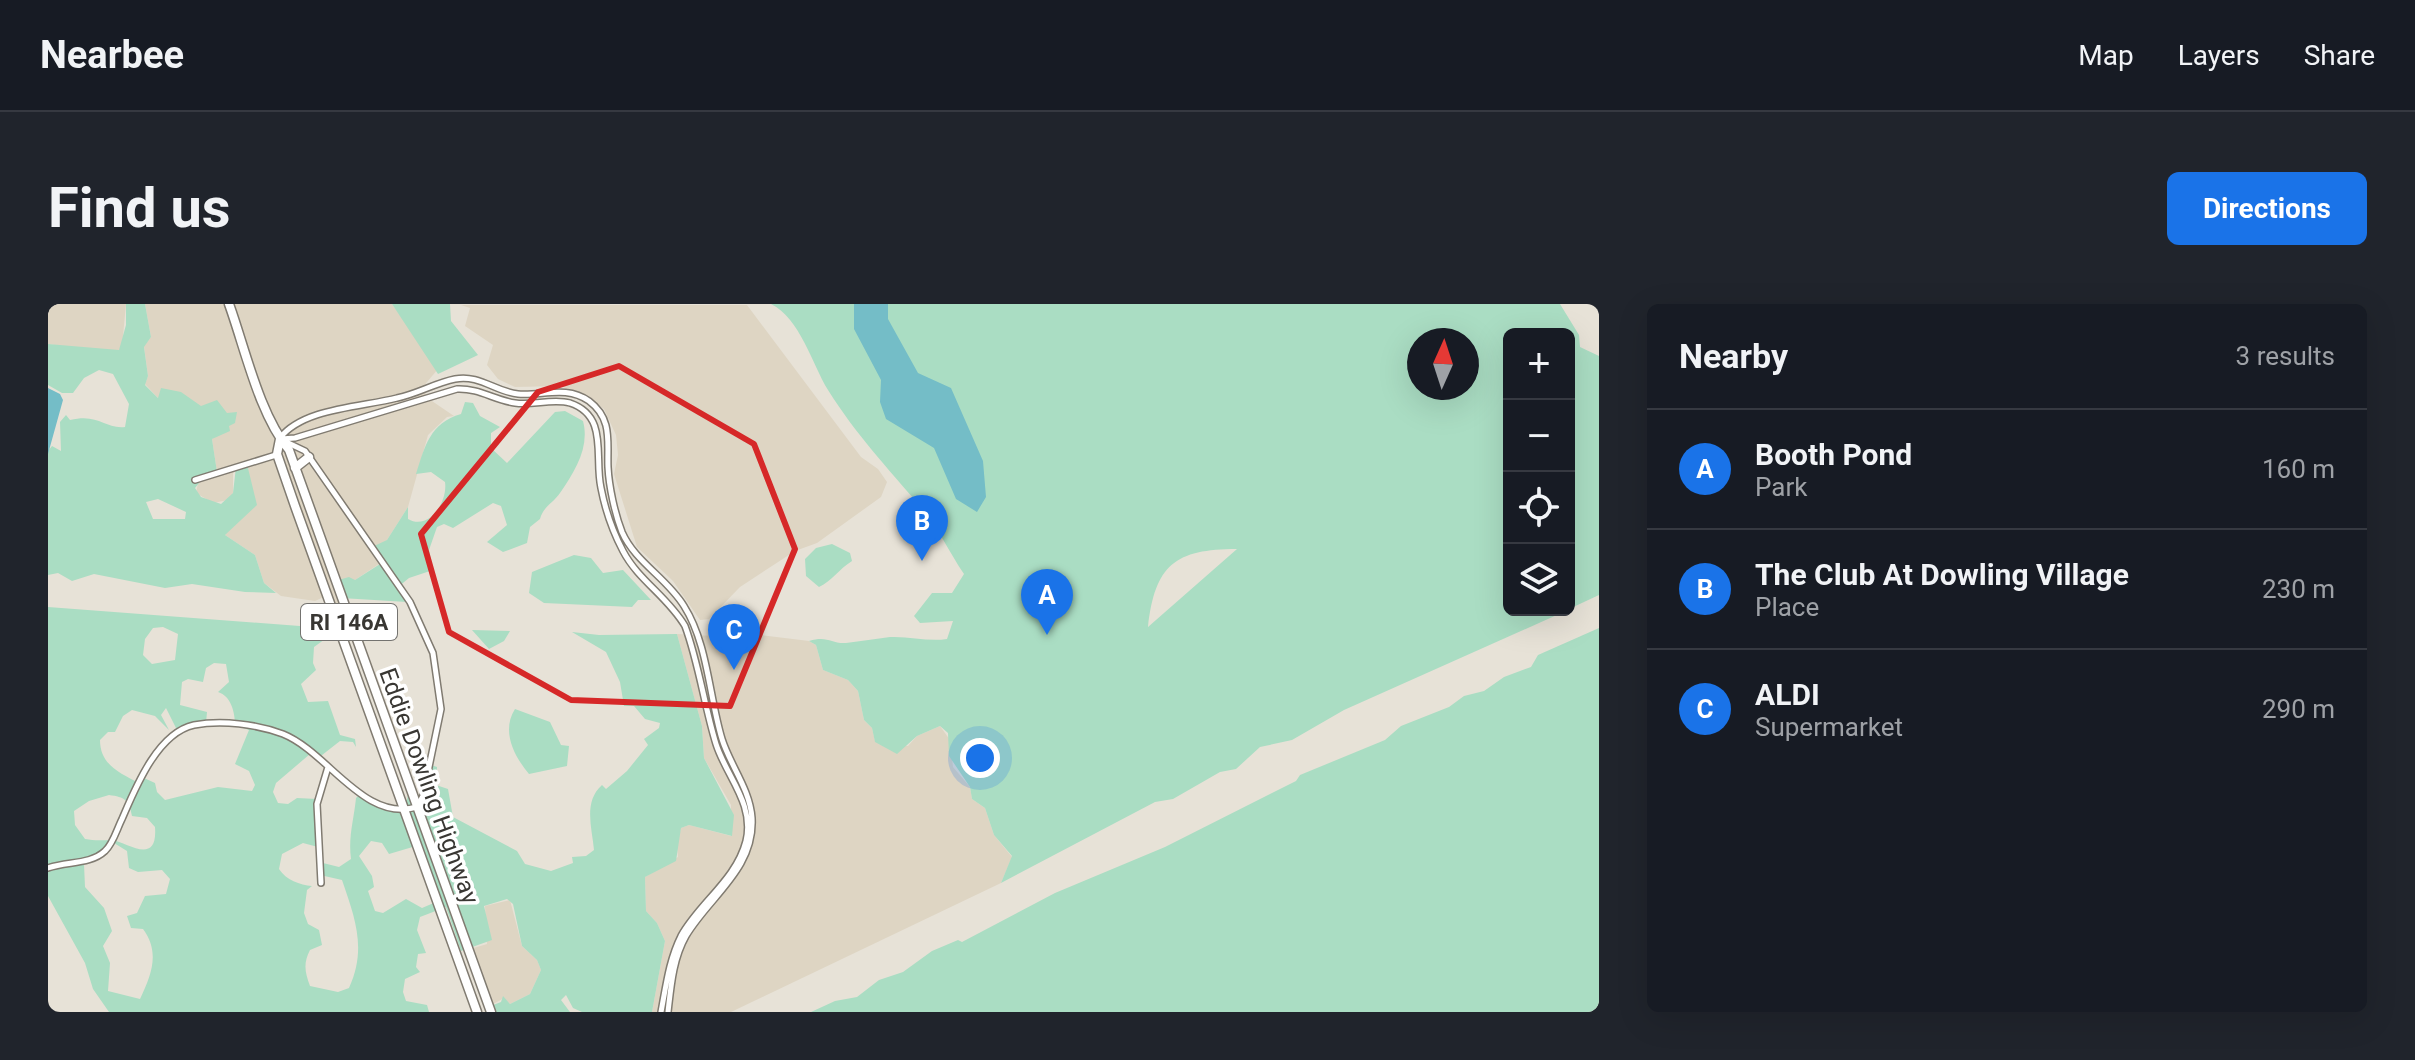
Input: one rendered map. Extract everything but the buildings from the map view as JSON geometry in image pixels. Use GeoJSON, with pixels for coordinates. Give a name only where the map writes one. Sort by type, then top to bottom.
{"type":"FeatureCollection","features":[{"type":"Feature","properties":{"kind":"main road","name":"Eddie Dowling Highway"},"geometry":{"type":"LineString","coordinates":[[229,304],[280,439],[295,468],[491,1012]]}},
{"type":"Feature","properties":{"kind":"main road"},"geometry":{"type":"LineString","coordinates":[[277,454],[280,439]]}},
{"type":"Feature","properties":{"kind":"main road","name":"Eddie Dowling Highway"},"geometry":{"type":"LineString","coordinates":[[277,454],[477,1012]]}},
{"type":"Feature","properties":{"kind":"main road"},"geometry":{"type":"LineString","coordinates":[[295,468],[309,457]]}},
{"type":"Feature","properties":{"kind":"street"},"geometry":{"type":"LineString","coordinates":[[280,439],[289,426],[340,409],[413,394],[455,379],[472,379],[518,394],[572,393],[589,401],[600,413],[607,427],[610,484],[622,531],[632,549],[682,602],[693,620],[723,742],[752,816],[747,850],[726,887],[701,915],[681,945],[668,1012]]}},
{"type":"Feature","properties":{"kind":"street"},"geometry":{"type":"LineString","coordinates":[[280,439],[295,438],[457,389],[484,392],[513,403],[566,402],[587,413],[595,424],[600,444],[601,487],[614,533],[624,554],[675,609],[685,626],[716,745],[747,817],[746,841],[723,884],[682,935],[669,964],[661,1012]]}},
{"type":"Feature","properties":{"kind":"street"},"geometry":{"type":"LineString","coordinates":[[48,868],[93,860],[108,849],[130,801],[160,749],[189,726],[220,721],[285,735],[375,803],[404,811],[417,807],[431,765],[441,709],[433,653],[410,602],[305,451],[280,439]]}},
{"type":"Feature","properties":{"kind":"street"},"geometry":{"type":"LineString","coordinates":[[195,480],[277,454]]}},
{"type":"Feature","properties":{"kind":"street"},"geometry":{"type":"LineString","coordinates":[[321,883],[317,804],[328,767]]}},
{"type":"Feature","properties":{"kind":"highlighted area"},"geometry":{"type":"Polygon","coordinates":[[[619,366],[754,444],[795,549],[730,706],[571,700],[449,632],[421,534],[538,392],[619,366]]]}},
{"type":"Feature","properties":{"kind":"shaded area"},"geometry":{"type":"Polygon","coordinates":[[[48,304],[126,304],[122,347],[119,350],[90,350],[48,344],[48,304]]]}},
{"type":"Feature","properties":{"kind":"shaded area"},"geometry":{"type":"Polygon","coordinates":[[[145,304],[392,304],[438,369],[422,388],[429,399],[454,416],[447,417],[428,435],[408,507],[387,540],[382,562],[355,580],[335,581],[355,640],[350,641],[346,630],[340,631],[326,596],[315,601],[281,596],[264,583],[255,555],[225,535],[252,492],[247,464],[233,473],[233,493],[228,500],[213,503],[196,493],[198,483],[217,472],[212,439],[229,426],[227,413],[158,398],[145,384],[148,376],[144,346],[151,337],[145,304]]]}},
{"type":"Feature","properties":{"kind":"shaded area"},"geometry":{"type":"Polygon","coordinates":[[[461,305],[747,305],[861,457],[878,469],[887,482],[881,497],[817,543],[795,551],[740,587],[709,619],[700,620],[673,581],[637,547],[614,474],[618,455],[616,435],[604,409],[582,393],[560,386],[515,387],[498,379],[487,365],[493,345],[465,326],[470,308],[461,305]]]}},
{"type":"Feature","properties":{"kind":"shaded area"},"geometry":{"type":"Polygon","coordinates":[[[677,634],[732,637],[751,634],[809,641],[816,645],[823,670],[848,680],[858,691],[864,720],[872,728],[875,741],[908,746],[917,736],[940,726],[950,740],[953,767],[970,787],[972,799],[985,808],[994,835],[1012,857],[1001,883],[731,1012],[652,1012],[665,941],[657,923],[646,911],[645,877],[678,857],[681,828],[689,825],[731,836],[731,805],[704,758],[702,726],[677,634]]]}},
{"type":"Feature","properties":{"kind":"shaded area"},"geometry":{"type":"Polygon","coordinates":[[[510,900],[522,946],[537,960],[541,970],[530,994],[510,1004],[504,998],[488,1007],[467,950],[487,944],[485,906],[510,900]]]}},
{"type":"Feature","properties":{"kind":"green space"},"geometry":{"type":"Polygon","coordinates":[[[126,304],[145,304],[151,337],[144,347],[148,376],[145,385],[158,398],[161,388],[181,392],[201,406],[217,400],[227,413],[237,412],[235,423],[229,426],[230,431],[212,439],[217,472],[204,477],[195,488],[201,497],[221,504],[233,493],[236,467],[247,464],[257,505],[225,535],[255,555],[264,583],[276,593],[192,584],[165,588],[94,574],[72,581],[58,573],[48,575],[48,451],[52,446],[61,451],[60,422],[66,415],[70,420],[88,418],[125,427],[129,404],[113,374],[99,370],[84,378],[73,393],[62,393],[48,385],[48,344],[119,350],[126,325],[126,304]],[[158,499],[146,502],[153,519],[185,519],[186,512],[158,499]]]}},
{"type":"Feature","properties":{"kind":"green space"},"geometry":{"type":"Polygon","coordinates":[[[392,304],[450,304],[451,321],[478,355],[438,374],[392,304]]]}},
{"type":"Feature","properties":{"kind":"green space"},"geometry":{"type":"Polygon","coordinates":[[[771,304],[854,304],[854,312],[888,320],[888,304],[1560,304],[1575,328],[1503,328],[1503,616],[1555,616],[1344,710],[1292,740],[1260,747],[1236,769],[1220,772],[1173,799],[1155,802],[1001,883],[1012,856],[994,835],[985,808],[972,799],[970,787],[949,756],[948,733],[940,726],[917,736],[897,754],[875,742],[872,728],[864,720],[858,691],[848,680],[823,670],[816,645],[809,641],[821,639],[846,643],[890,637],[947,639],[953,621],[920,623],[914,616],[932,593],[952,593],[964,574],[926,514],[839,407],[790,320],[771,304]],[[1237,549],[1198,552],[1172,565],[1156,589],[1148,627],[1237,549]]]}},
{"type":"Feature","properties":{"kind":"green space"},"geometry":{"type":"Polygon","coordinates":[[[1575,328],[1580,347],[1599,356],[1599,595],[1575,606],[1575,328]]]}},
{"type":"Feature","properties":{"kind":"green space"},"geometry":{"type":"Polygon","coordinates":[[[465,402],[473,403],[480,416],[500,427],[491,433],[491,448],[507,463],[555,412],[565,411],[583,421],[583,449],[566,485],[530,527],[527,543],[503,552],[487,542],[507,525],[501,506],[493,503],[453,528],[444,524],[437,527],[429,550],[433,570],[409,578],[398,587],[407,602],[341,598],[335,581],[349,577],[355,580],[380,564],[372,547],[387,540],[408,507],[408,519],[416,522],[430,518],[440,506],[445,482],[431,472],[416,474],[430,437],[442,423],[461,414],[465,402]]]}},
{"type":"Feature","properties":{"kind":"green space"},"geometry":{"type":"Polygon","coordinates":[[[832,544],[850,553],[852,561],[819,587],[806,576],[805,559],[816,548],[832,544]]]}},
{"type":"Feature","properties":{"kind":"green space"},"geometry":{"type":"Polygon","coordinates":[[[574,555],[591,558],[603,573],[623,570],[651,600],[638,600],[632,607],[544,603],[529,593],[532,572],[574,555]]]}},
{"type":"Feature","properties":{"kind":"green space"},"geometry":{"type":"Polygon","coordinates":[[[48,607],[339,629],[314,647],[316,670],[301,684],[308,702],[328,701],[340,735],[355,739],[356,747],[353,742],[340,741],[317,759],[310,754],[276,783],[273,792],[278,803],[288,804],[297,798],[317,799],[318,847],[303,843],[282,854],[279,869],[294,881],[312,886],[307,890],[304,913],[308,924],[319,930],[322,945],[310,950],[306,960],[310,986],[338,992],[349,988],[354,974],[358,947],[351,907],[342,880],[320,875],[319,862],[339,867],[351,859],[350,843],[359,795],[382,808],[401,812],[401,802],[407,800],[409,789],[422,811],[431,765],[437,767],[436,785],[448,789],[453,817],[517,851],[525,864],[551,871],[573,863],[572,857],[586,856],[594,850],[590,816],[592,799],[602,785],[606,789],[627,771],[648,745],[644,739],[659,728],[660,723],[645,719],[634,706],[624,706],[620,682],[606,652],[572,632],[599,635],[677,634],[702,726],[704,758],[734,815],[732,836],[689,825],[681,828],[676,861],[645,877],[646,911],[657,923],[665,941],[652,1012],[582,1012],[573,1008],[566,995],[561,1000],[570,1012],[489,1012],[488,1007],[501,1002],[503,996],[510,1004],[530,994],[541,970],[537,960],[522,946],[513,904],[507,899],[484,906],[492,940],[461,951],[446,907],[420,917],[417,930],[426,953],[418,954],[416,967],[420,972],[405,979],[403,992],[406,1001],[427,1005],[429,1012],[109,1012],[93,989],[85,963],[48,896],[48,607]],[[163,627],[153,628],[145,639],[143,655],[152,664],[175,660],[178,634],[163,627]],[[214,663],[206,668],[203,682],[188,679],[182,682],[180,705],[207,712],[206,723],[177,730],[166,708],[161,715],[169,730],[155,716],[132,710],[123,716],[115,732],[108,732],[100,740],[103,756],[112,767],[139,783],[144,778],[155,783],[157,792],[165,800],[218,787],[252,791],[255,785],[249,771],[235,764],[249,730],[235,725],[231,705],[218,692],[229,682],[226,664],[214,663]],[[109,795],[89,801],[74,811],[75,825],[85,839],[112,840],[140,849],[152,846],[155,827],[147,818],[132,816],[125,800],[109,795]],[[371,841],[359,856],[372,876],[374,887],[368,891],[375,911],[383,913],[406,899],[422,908],[436,902],[416,846],[389,854],[382,843],[371,841]],[[114,843],[94,862],[84,864],[85,887],[104,908],[112,931],[103,946],[110,963],[108,991],[140,999],[151,972],[153,955],[143,929],[131,928],[127,916],[137,913],[145,896],[166,894],[170,879],[162,870],[138,872],[129,868],[127,851],[114,843]]]}},
{"type":"Feature","properties":{"kind":"green space"},"geometry":{"type":"Polygon","coordinates":[[[1599,628],[1599,1012],[811,1012],[835,1001],[857,997],[879,980],[903,972],[932,951],[958,940],[962,942],[1055,893],[1165,847],[1296,781],[1300,775],[1385,740],[1401,726],[1449,707],[1464,696],[1484,691],[1504,677],[1531,667],[1538,655],[1599,628]]]}},
{"type":"Feature","properties":{"kind":"green space"},"geometry":{"type":"Polygon","coordinates":[[[472,630],[510,631],[504,641],[489,649],[472,630]]]}},
{"type":"Feature","properties":{"kind":"green space"},"geometry":{"type":"Polygon","coordinates":[[[515,709],[550,722],[561,745],[569,746],[567,766],[529,774],[509,734],[515,709]]]}},
{"type":"Feature","properties":{"kind":"water"},"geometry":{"type":"Polygon","coordinates":[[[854,304],[888,304],[888,319],[918,373],[951,388],[983,461],[986,497],[977,512],[956,499],[934,448],[886,419],[880,402],[881,380],[854,329],[854,304]]]}},
{"type":"Feature","properties":{"kind":"water"},"geometry":{"type":"Polygon","coordinates":[[[48,388],[60,394],[63,400],[48,454],[48,388]]]}},
{"type":"Feature","properties":{"kind":"place","name":"The Club At Dowling Village"},"geometry":{"type":"Point","coordinates":[922,561]}},
{"type":"Feature","properties":{"kind":"place","name":"Booth Pond"},"geometry":{"type":"Point","coordinates":[1047,635]}},
{"type":"Feature","properties":{"kind":"place","name":"ALDI"},"geometry":{"type":"Point","coordinates":[734,670]}}]}
